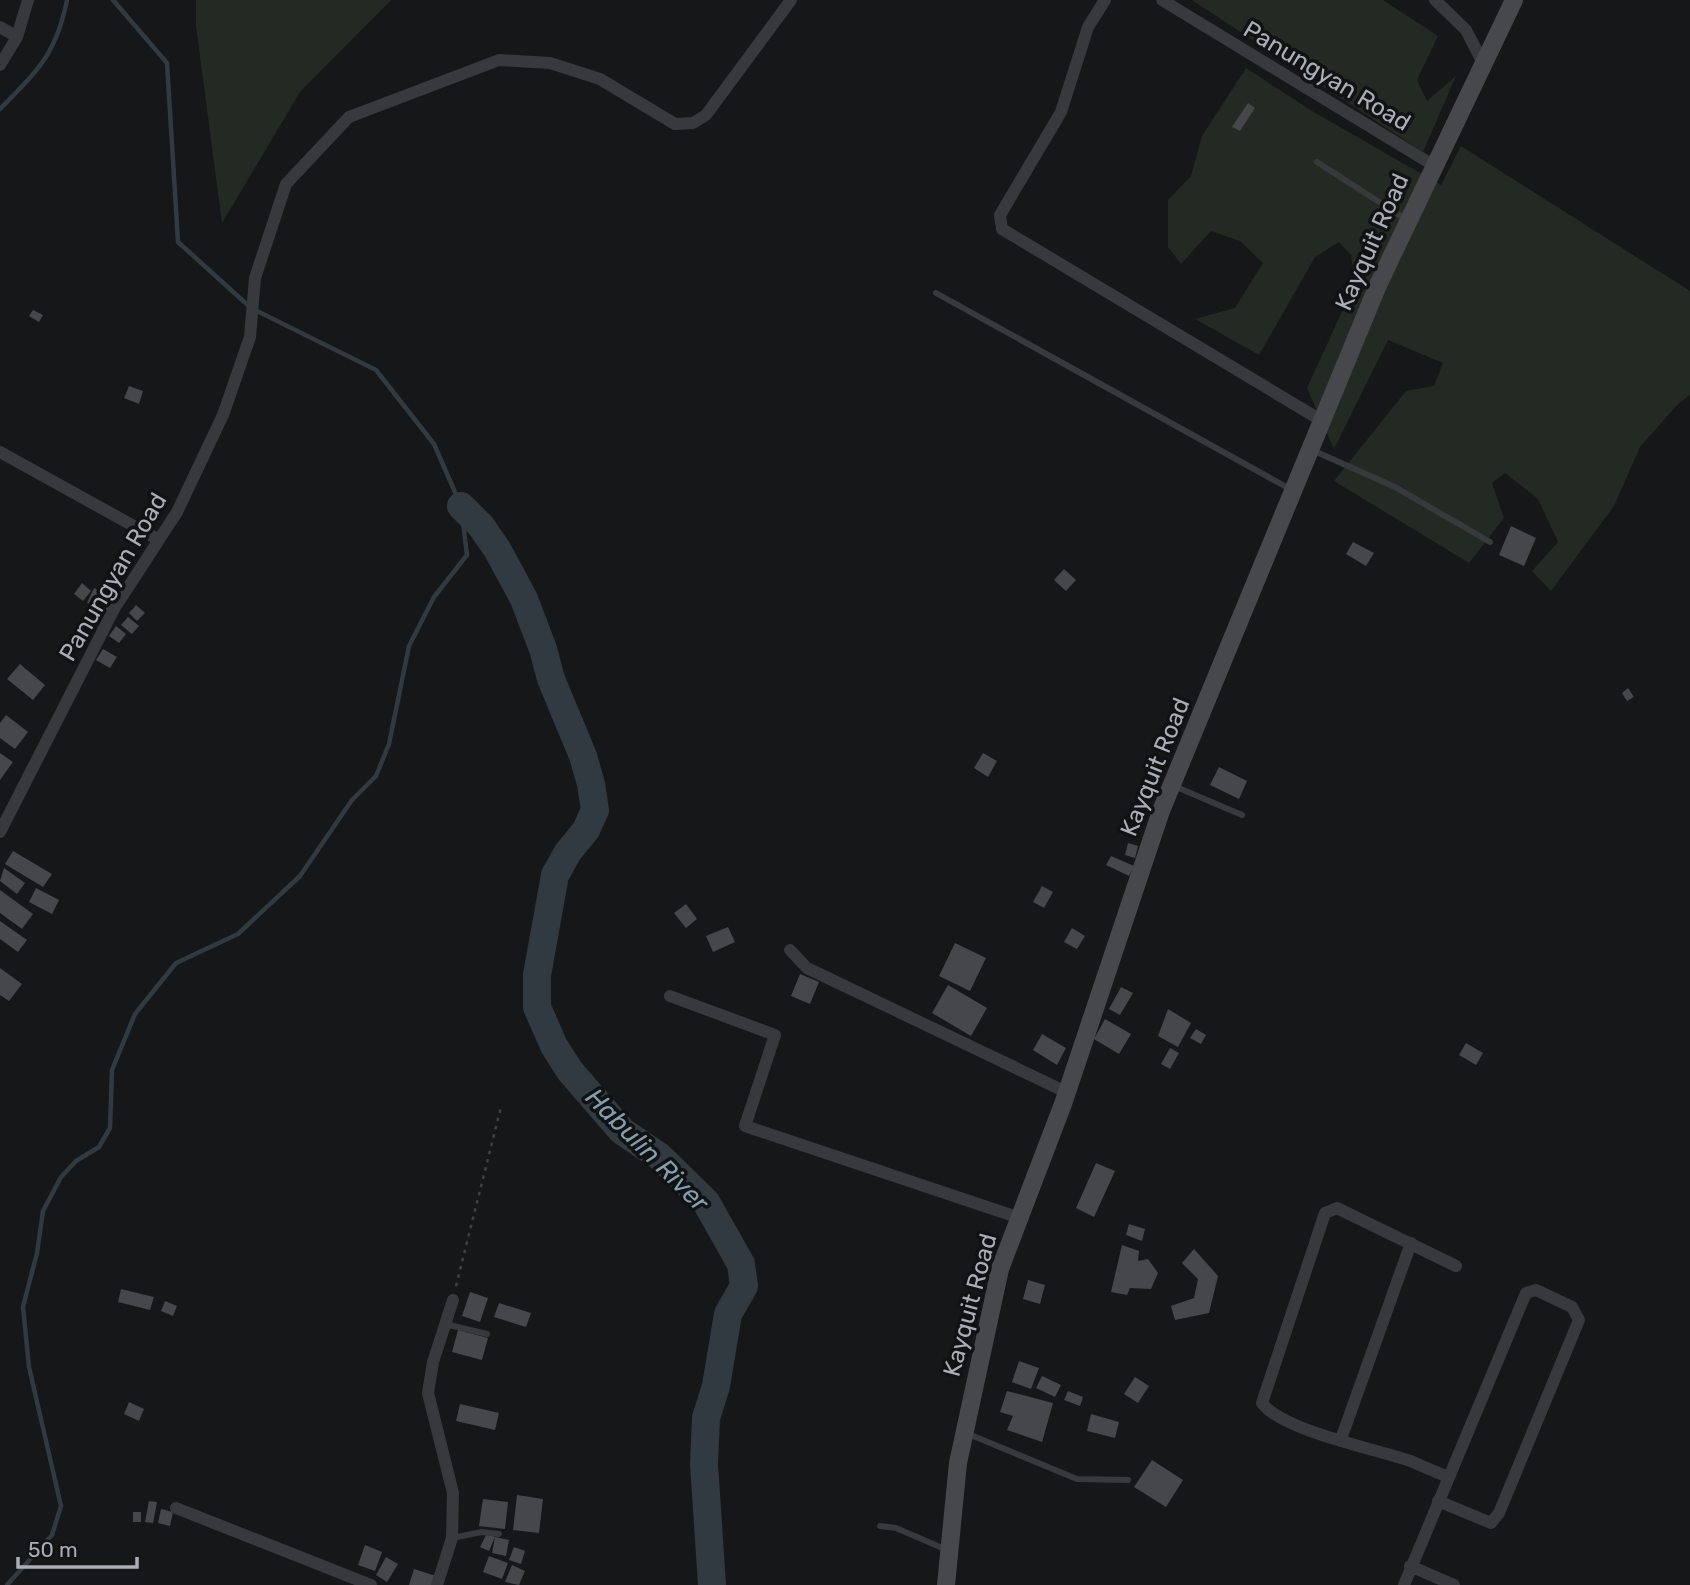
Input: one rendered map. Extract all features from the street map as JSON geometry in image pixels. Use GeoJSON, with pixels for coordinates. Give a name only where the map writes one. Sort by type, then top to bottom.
{"type":"FeatureCollection","features":[{"type":"Feature","properties":{"kind":"street"},"geometry":{"type":"LineString","coordinates":[[0,65],[17,37],[28,0]]}},
{"type":"Feature","properties":{"kind":"street","name":"Panungyan Road"},"geometry":{"type":"LineString","coordinates":[[0,832],[114,609],[177,512],[223,415],[250,337],[255,278],[286,184],[349,117],[499,60],[550,63],[600,79],[675,124],[694,123],[706,115],[792,0]]}},
{"type":"Feature","properties":{"kind":"street"},"geometry":{"type":"LineString","coordinates":[[1105,0],[1088,27],[1061,112],[1000,215],[1002,229],[1324,422]]}},
{"type":"Feature","properties":{"kind":"street","name":"Panungyan Road"},"geometry":{"type":"LineString","coordinates":[[1162,0],[1433,165]]}},
{"type":"Feature","properties":{"kind":"street"},"geometry":{"type":"LineString","coordinates":[[1435,0],[1466,30],[1483,63]]}},
{"type":"Feature","properties":{"kind":"street","name":"Kayquit Road"},"geometry":{"type":"LineString","coordinates":[[946,1585],[964,1432],[1000,1269],[1066,1092],[1172,786],[1407,220],[1514,0]]}},
{"type":"Feature","properties":{"kind":"street"},"geometry":{"type":"LineString","coordinates":[[0,27],[17,37]]}},
{"type":"Feature","properties":{"kind":"street"},"geometry":{"type":"LineString","coordinates":[[0,452],[159,540]]}},
{"type":"Feature","properties":{"kind":"street"},"geometry":{"type":"LineString","coordinates":[[790,950],[807,968],[1066,1092]]}},
{"type":"Feature","properties":{"kind":"street"},"geometry":{"type":"LineString","coordinates":[[670,996],[775,1035],[745,1126],[1020,1218]]}},
{"type":"Feature","properties":{"kind":"street"},"geometry":{"type":"LineString","coordinates":[[1448,1478],[1413,1462],[1270,1413],[1262,1403],[1325,1213],[1337,1208],[1456,1266]]}},
{"type":"Feature","properties":{"kind":"street"},"geometry":{"type":"LineString","coordinates":[[1342,1439],[1410,1243]]}},
{"type":"Feature","properties":{"kind":"street"},"geometry":{"type":"LineString","coordinates":[[1404,1585],[1410,1566],[1526,1293],[1536,1290],[1572,1307],[1579,1320],[1500,1513],[1491,1522],[1438,1501]]}},
{"type":"Feature","properties":{"kind":"street"},"geometry":{"type":"LineString","coordinates":[[438,1585],[452,1538],[453,1493],[428,1393],[433,1362],[453,1300]]}},
{"type":"Feature","properties":{"kind":"street"},"geometry":{"type":"LineString","coordinates":[[176,1508],[371,1585]]}},
{"type":"Feature","properties":{"kind":"street"},"geometry":{"type":"LineString","coordinates":[[1410,1566],[1454,1585]]}},
{"type":"Feature","properties":{"kind":"lane"},"geometry":{"type":"LineString","coordinates":[[1317,162],[1407,220]]}},
{"type":"Feature","properties":{"kind":"lane"},"geometry":{"type":"LineString","coordinates":[[936,293],[1295,491]]}},
{"type":"Feature","properties":{"kind":"lane"},"geometry":{"type":"LineString","coordinates":[[1312,450],[1395,488],[1490,542]]}},
{"type":"Feature","properties":{"kind":"lane"},"geometry":{"type":"LineString","coordinates":[[1172,786],[1242,815]]}},
{"type":"Feature","properties":{"kind":"lane"},"geometry":{"type":"LineString","coordinates":[[445,1324],[487,1334]]}},
{"type":"Feature","properties":{"kind":"lane"},"geometry":{"type":"LineString","coordinates":[[964,1432],[1077,1479],[1128,1480]]}},
{"type":"Feature","properties":{"kind":"lane"},"geometry":{"type":"LineString","coordinates":[[880,1526],[896,1528],[949,1551]]}},
{"type":"Feature","properties":{"kind":"lane"},"geometry":{"type":"LineString","coordinates":[[452,1538],[482,1532],[499,1534]]}},
{"type":"Feature","properties":{"kind":"path"},"geometry":{"type":"LineString","coordinates":[[453,1300],[501,1107]]}},
{"type":"Feature","properties":{"kind":"shaded area"},"geometry":{"type":"Polygon","coordinates":[[[196,0],[391,0],[300,92],[222,223],[196,26],[196,0]]]}},
{"type":"Feature","properties":{"kind":"shaded area"},"geometry":{"type":"Polygon","coordinates":[[[1192,0],[1383,0],[1438,36],[1417,80],[1427,101],[1456,76],[1423,152],[1192,0]]]}},
{"type":"Feature","properties":{"kind":"shaded area"},"geometry":{"type":"Polygon","coordinates":[[[1246,68],[1312,111],[1441,185],[1461,146],[1690,291],[1690,395],[1678,404],[1640,447],[1614,506],[1551,591],[1532,571],[1558,542],[1538,499],[1505,473],[1492,483],[1504,518],[1469,563],[1334,481],[1406,391],[1434,386],[1443,363],[1388,340],[1334,449],[1307,388],[1355,283],[1351,255],[1339,242],[1315,257],[1259,355],[1195,319],[1235,308],[1263,263],[1240,241],[1211,231],[1181,264],[1168,247],[1168,200],[1191,176],[1202,136],[1246,68]]]}},
{"type":"Feature","properties":{"kind":"building"},"geometry":{"type":"Polygon","coordinates":[[[1248,103],[1255,108],[1240,131],[1232,127],[1248,103]]]}},
{"type":"Feature","properties":{"kind":"building"},"geometry":{"type":"Polygon","coordinates":[[[33,310],[43,315],[39,322],[29,316],[33,310]]]}},
{"type":"Feature","properties":{"kind":"building"},"geometry":{"type":"Polygon","coordinates":[[[129,386],[143,391],[139,404],[124,398],[129,386]]]}},
{"type":"Feature","properties":{"kind":"building"},"geometry":{"type":"Polygon","coordinates":[[[1511,526],[1536,538],[1524,566],[1499,555],[1511,526]]]}},
{"type":"Feature","properties":{"kind":"building"},"geometry":{"type":"Polygon","coordinates":[[[1353,542],[1374,553],[1366,566],[1346,554],[1353,542]]]}},
{"type":"Feature","properties":{"kind":"building"},"geometry":{"type":"Polygon","coordinates":[[[1064,569],[1076,580],[1066,591],[1054,580],[1064,569]]]}},
{"type":"Feature","properties":{"kind":"building"},"geometry":{"type":"Polygon","coordinates":[[[82,583],[91,591],[83,601],[74,594],[82,583]]]}},
{"type":"Feature","properties":{"kind":"building"},"geometry":{"type":"Polygon","coordinates":[[[94,588],[115,598],[108,613],[87,603],[94,588]]]}},
{"type":"Feature","properties":{"kind":"building"},"geometry":{"type":"Polygon","coordinates":[[[136,605],[145,613],[137,621],[129,613],[136,605]]]}},
{"type":"Feature","properties":{"kind":"building"},"geometry":{"type":"Polygon","coordinates":[[[128,617],[139,626],[132,634],[121,625],[128,617]]]}},
{"type":"Feature","properties":{"kind":"building"},"geometry":{"type":"Polygon","coordinates":[[[116,626],[126,634],[119,643],[109,636],[116,626]]]}},
{"type":"Feature","properties":{"kind":"building"},"geometry":{"type":"Polygon","coordinates":[[[103,649],[117,657],[110,668],[96,660],[103,649]]]}},
{"type":"Feature","properties":{"kind":"building"},"geometry":{"type":"Polygon","coordinates":[[[20,664],[45,685],[33,700],[7,679],[20,664]]]}},
{"type":"Feature","properties":{"kind":"building"},"geometry":{"type":"Polygon","coordinates":[[[1628,688],[1634,697],[1627,701],[1622,693],[1628,688]]]}},
{"type":"Feature","properties":{"kind":"building"},"geometry":{"type":"Polygon","coordinates":[[[6,715],[28,732],[15,749],[0,738],[0,723],[6,715]]]}},
{"type":"Feature","properties":{"kind":"building"},"geometry":{"type":"Polygon","coordinates":[[[0,753],[13,762],[0,780],[0,753]]]}},
{"type":"Feature","properties":{"kind":"building"},"geometry":{"type":"Polygon","coordinates":[[[983,753],[997,761],[988,777],[974,768],[983,753]]]}},
{"type":"Feature","properties":{"kind":"building"},"geometry":{"type":"Polygon","coordinates":[[[1219,767],[1247,781],[1239,799],[1210,785],[1219,767]]]}},
{"type":"Feature","properties":{"kind":"building"},"geometry":{"type":"Polygon","coordinates":[[[1128,843],[1138,846],[1135,858],[1125,855],[1128,843]]]}},
{"type":"Feature","properties":{"kind":"building"},"geometry":{"type":"Polygon","coordinates":[[[13,851],[52,874],[43,887],[5,864],[13,851]]]}},
{"type":"Feature","properties":{"kind":"building"},"geometry":{"type":"Polygon","coordinates":[[[1111,856],[1134,866],[1129,876],[1106,865],[1111,856]]]}},
{"type":"Feature","properties":{"kind":"building"},"geometry":{"type":"Polygon","coordinates":[[[4,868],[25,883],[17,894],[0,881],[4,868]]]}},
{"type":"Feature","properties":{"kind":"building"},"geometry":{"type":"Polygon","coordinates":[[[1042,886],[1053,892],[1044,908],[1033,902],[1042,886]]]}},
{"type":"Feature","properties":{"kind":"building"},"geometry":{"type":"Polygon","coordinates":[[[36,888],[59,900],[52,914],[29,902],[36,888]]]}},
{"type":"Feature","properties":{"kind":"building"},"geometry":{"type":"Polygon","coordinates":[[[0,890],[33,914],[22,929],[0,913],[0,890]]]}},
{"type":"Feature","properties":{"kind":"building"},"geometry":{"type":"Polygon","coordinates":[[[686,904],[697,919],[686,928],[674,913],[686,904]]]}},
{"type":"Feature","properties":{"kind":"building"},"geometry":{"type":"Polygon","coordinates":[[[0,921],[27,940],[18,952],[0,939],[0,921]]]}},
{"type":"Feature","properties":{"kind":"building"},"geometry":{"type":"Polygon","coordinates":[[[728,927],[735,942],[713,952],[706,936],[728,927]]]}},
{"type":"Feature","properties":{"kind":"building"},"geometry":{"type":"Polygon","coordinates":[[[1072,928],[1085,936],[1077,949],[1064,942],[1072,928]]]}},
{"type":"Feature","properties":{"kind":"building"},"geometry":{"type":"Polygon","coordinates":[[[955,943],[986,958],[970,991],[939,976],[955,943]]]}},
{"type":"Feature","properties":{"kind":"building"},"geometry":{"type":"Polygon","coordinates":[[[0,968],[22,984],[9,1001],[0,995],[0,968]]]}},
{"type":"Feature","properties":{"kind":"building"},"geometry":{"type":"Polygon","coordinates":[[[800,974],[819,982],[810,1004],[791,996],[800,974]]]}},
{"type":"Feature","properties":{"kind":"building"},"geometry":{"type":"Polygon","coordinates":[[[948,985],[987,1008],[971,1036],[932,1013],[948,985]]]}},
{"type":"Feature","properties":{"kind":"building"},"geometry":{"type":"Polygon","coordinates":[[[1121,987],[1133,993],[1120,1015],[1109,1009],[1121,987]]]}},
{"type":"Feature","properties":{"kind":"building"},"geometry":{"type":"Polygon","coordinates":[[[1168,1009],[1191,1023],[1178,1047],[1158,1036],[1168,1009]]]}},
{"type":"Feature","properties":{"kind":"building"},"geometry":{"type":"Polygon","coordinates":[[[1105,1019],[1131,1034],[1119,1054],[1094,1039],[1105,1019]]]}},
{"type":"Feature","properties":{"kind":"building"},"geometry":{"type":"Polygon","coordinates":[[[1196,1029],[1206,1035],[1201,1044],[1190,1038],[1196,1029]]]}},
{"type":"Feature","properties":{"kind":"building"},"geometry":{"type":"Polygon","coordinates":[[[1042,1034],[1066,1048],[1057,1065],[1033,1050],[1042,1034]]]}},
{"type":"Feature","properties":{"kind":"building"},"geometry":{"type":"Polygon","coordinates":[[[1466,1043],[1483,1053],[1476,1065],[1459,1055],[1466,1043]]]}},
{"type":"Feature","properties":{"kind":"building"},"geometry":{"type":"Polygon","coordinates":[[[1170,1048],[1179,1053],[1170,1069],[1161,1064],[1170,1048]]]}},
{"type":"Feature","properties":{"kind":"building"},"geometry":{"type":"Polygon","coordinates":[[[1096,1163],[1115,1171],[1094,1217],[1076,1208],[1096,1163]]]}},
{"type":"Feature","properties":{"kind":"building"},"geometry":{"type":"Polygon","coordinates":[[[1129,1224],[1145,1229],[1142,1241],[1126,1235],[1129,1224]]]}},
{"type":"Feature","properties":{"kind":"building"},"geometry":{"type":"Polygon","coordinates":[[[1122,1245],[1139,1251],[1138,1261],[1148,1259],[1158,1273],[1151,1289],[1130,1288],[1127,1295],[1111,1292],[1122,1245]]]}},
{"type":"Feature","properties":{"kind":"building"},"geometry":{"type":"Polygon","coordinates":[[[1194,1249],[1218,1276],[1209,1313],[1175,1320],[1171,1306],[1194,1298],[1198,1279],[1182,1263],[1194,1249]]]}},
{"type":"Feature","properties":{"kind":"building"},"geometry":{"type":"Polygon","coordinates":[[[1028,1280],[1045,1285],[1040,1304],[1023,1299],[1028,1280]]]}},
{"type":"Feature","properties":{"kind":"building"},"geometry":{"type":"Polygon","coordinates":[[[121,1289],[154,1297],[150,1310],[118,1302],[121,1289]]]}},
{"type":"Feature","properties":{"kind":"building"},"geometry":{"type":"Polygon","coordinates":[[[470,1292],[488,1298],[480,1322],[462,1316],[470,1292]]]}},
{"type":"Feature","properties":{"kind":"building"},"geometry":{"type":"Polygon","coordinates":[[[165,1301],[177,1306],[173,1316],[161,1311],[165,1301]]]}},
{"type":"Feature","properties":{"kind":"building"},"geometry":{"type":"Polygon","coordinates":[[[499,1303],[531,1313],[526,1327],[494,1317],[499,1303]]]}},
{"type":"Feature","properties":{"kind":"building"},"geometry":{"type":"Polygon","coordinates":[[[458,1330],[488,1338],[482,1360],[452,1352],[458,1330]]]}},
{"type":"Feature","properties":{"kind":"building"},"geometry":{"type":"Polygon","coordinates":[[[1019,1361],[1039,1368],[1031,1389],[1012,1382],[1019,1361]]]}},
{"type":"Feature","properties":{"kind":"building"},"geometry":{"type":"Polygon","coordinates":[[[1042,1376],[1061,1385],[1055,1397],[1036,1388],[1042,1376]]]}},
{"type":"Feature","properties":{"kind":"building"},"geometry":{"type":"Polygon","coordinates":[[[1135,1377],[1149,1386],[1138,1403],[1124,1394],[1135,1377]]]}},
{"type":"Feature","properties":{"kind":"building"},"geometry":{"type":"Polygon","coordinates":[[[1007,1391],[1053,1403],[1042,1442],[1007,1430],[1013,1416],[1000,1412],[1007,1391]]]}},
{"type":"Feature","properties":{"kind":"building"},"geometry":{"type":"Polygon","coordinates":[[[1068,1391],[1083,1397],[1080,1406],[1064,1400],[1068,1391]]]}},
{"type":"Feature","properties":{"kind":"building"},"geometry":{"type":"Polygon","coordinates":[[[129,1402],[144,1409],[139,1421],[124,1414],[129,1402]]]}},
{"type":"Feature","properties":{"kind":"building"},"geometry":{"type":"Polygon","coordinates":[[[460,1404],[499,1413],[495,1430],[456,1421],[460,1404]]]}},
{"type":"Feature","properties":{"kind":"building"},"geometry":{"type":"Polygon","coordinates":[[[1091,1414],[1119,1422],[1115,1438],[1087,1431],[1091,1414]]]}},
{"type":"Feature","properties":{"kind":"building"},"geometry":{"type":"Polygon","coordinates":[[[1152,1460],[1183,1480],[1166,1507],[1134,1487],[1152,1460]]]}},
{"type":"Feature","properties":{"kind":"building"},"geometry":{"type":"Polygon","coordinates":[[[517,1495],[543,1499],[539,1533],[513,1530],[517,1495]]]}},
{"type":"Feature","properties":{"kind":"building"},"geometry":{"type":"Polygon","coordinates":[[[483,1499],[508,1502],[505,1529],[479,1526],[483,1499]]]}},
{"type":"Feature","properties":{"kind":"building"},"geometry":{"type":"Polygon","coordinates":[[[149,1501],[157,1502],[153,1523],[145,1522],[149,1501]]]}},
{"type":"Feature","properties":{"kind":"building"},"geometry":{"type":"Polygon","coordinates":[[[161,1509],[173,1512],[170,1526],[158,1523],[161,1509]]]}},
{"type":"Feature","properties":{"kind":"building"},"geometry":{"type":"Polygon","coordinates":[[[133,1512],[141,1512],[141,1522],[133,1522],[133,1512]]]}},
{"type":"Feature","properties":{"kind":"building"},"geometry":{"type":"Polygon","coordinates":[[[487,1533],[495,1537],[489,1551],[480,1547],[487,1533]]]}},
{"type":"Feature","properties":{"kind":"building"},"geometry":{"type":"Polygon","coordinates":[[[495,1537],[509,1540],[506,1556],[492,1553],[495,1537]]]}},
{"type":"Feature","properties":{"kind":"building"},"geometry":{"type":"Polygon","coordinates":[[[365,1545],[382,1552],[375,1571],[358,1565],[365,1545]]]}},
{"type":"Feature","properties":{"kind":"building"},"geometry":{"type":"Polygon","coordinates":[[[514,1547],[525,1551],[521,1564],[509,1560],[514,1547]]]}},
{"type":"Feature","properties":{"kind":"building"},"geometry":{"type":"Polygon","coordinates":[[[489,1556],[508,1563],[502,1579],[483,1572],[489,1556]]]}},
{"type":"Feature","properties":{"kind":"building"},"geometry":{"type":"Polygon","coordinates":[[[386,1557],[398,1564],[387,1582],[376,1575],[386,1557]]]}},
{"type":"Feature","properties":{"kind":"building"},"geometry":{"type":"Polygon","coordinates":[[[512,1565],[525,1571],[519,1585],[505,1582],[512,1565]]]}},
{"type":"Feature","properties":{"kind":"building"},"geometry":{"type":"Polygon","coordinates":[[[414,1569],[436,1576],[433,1585],[409,1585],[414,1569]]]}},
{"type":"Feature","properties":{"kind":"waterway"},"geometry":{"type":"LineString","coordinates":[[0,109],[25,84],[51,49],[67,0]]}},
{"type":"Feature","properties":{"kind":"waterway"},"geometry":{"type":"LineString","coordinates":[[7,1585],[52,1535],[61,1506],[29,1367],[23,1307],[37,1253],[43,1211],[61,1177],[76,1161],[99,1147],[110,1128],[112,1070],[135,1014],[176,963],[238,934],[300,876],[352,800],[376,776],[389,744],[409,646],[434,597],[467,555],[461,506],[434,444],[376,370],[251,308],[178,242],[167,63],[113,0]]}},
{"type":"Feature","properties":{"kind":"waterway","name":"Habulin River"},"geometry":{"type":"LineString","coordinates":[[461,506],[481,526],[497,549],[524,599],[551,679],[583,756],[595,810],[586,830],[568,852],[555,875],[537,975],[537,1007],[554,1046],[570,1071],[622,1131],[659,1156],[706,1202],[741,1264],[744,1286],[728,1314],[716,1386],[706,1418],[704,1464],[712,1585]]}}]}
